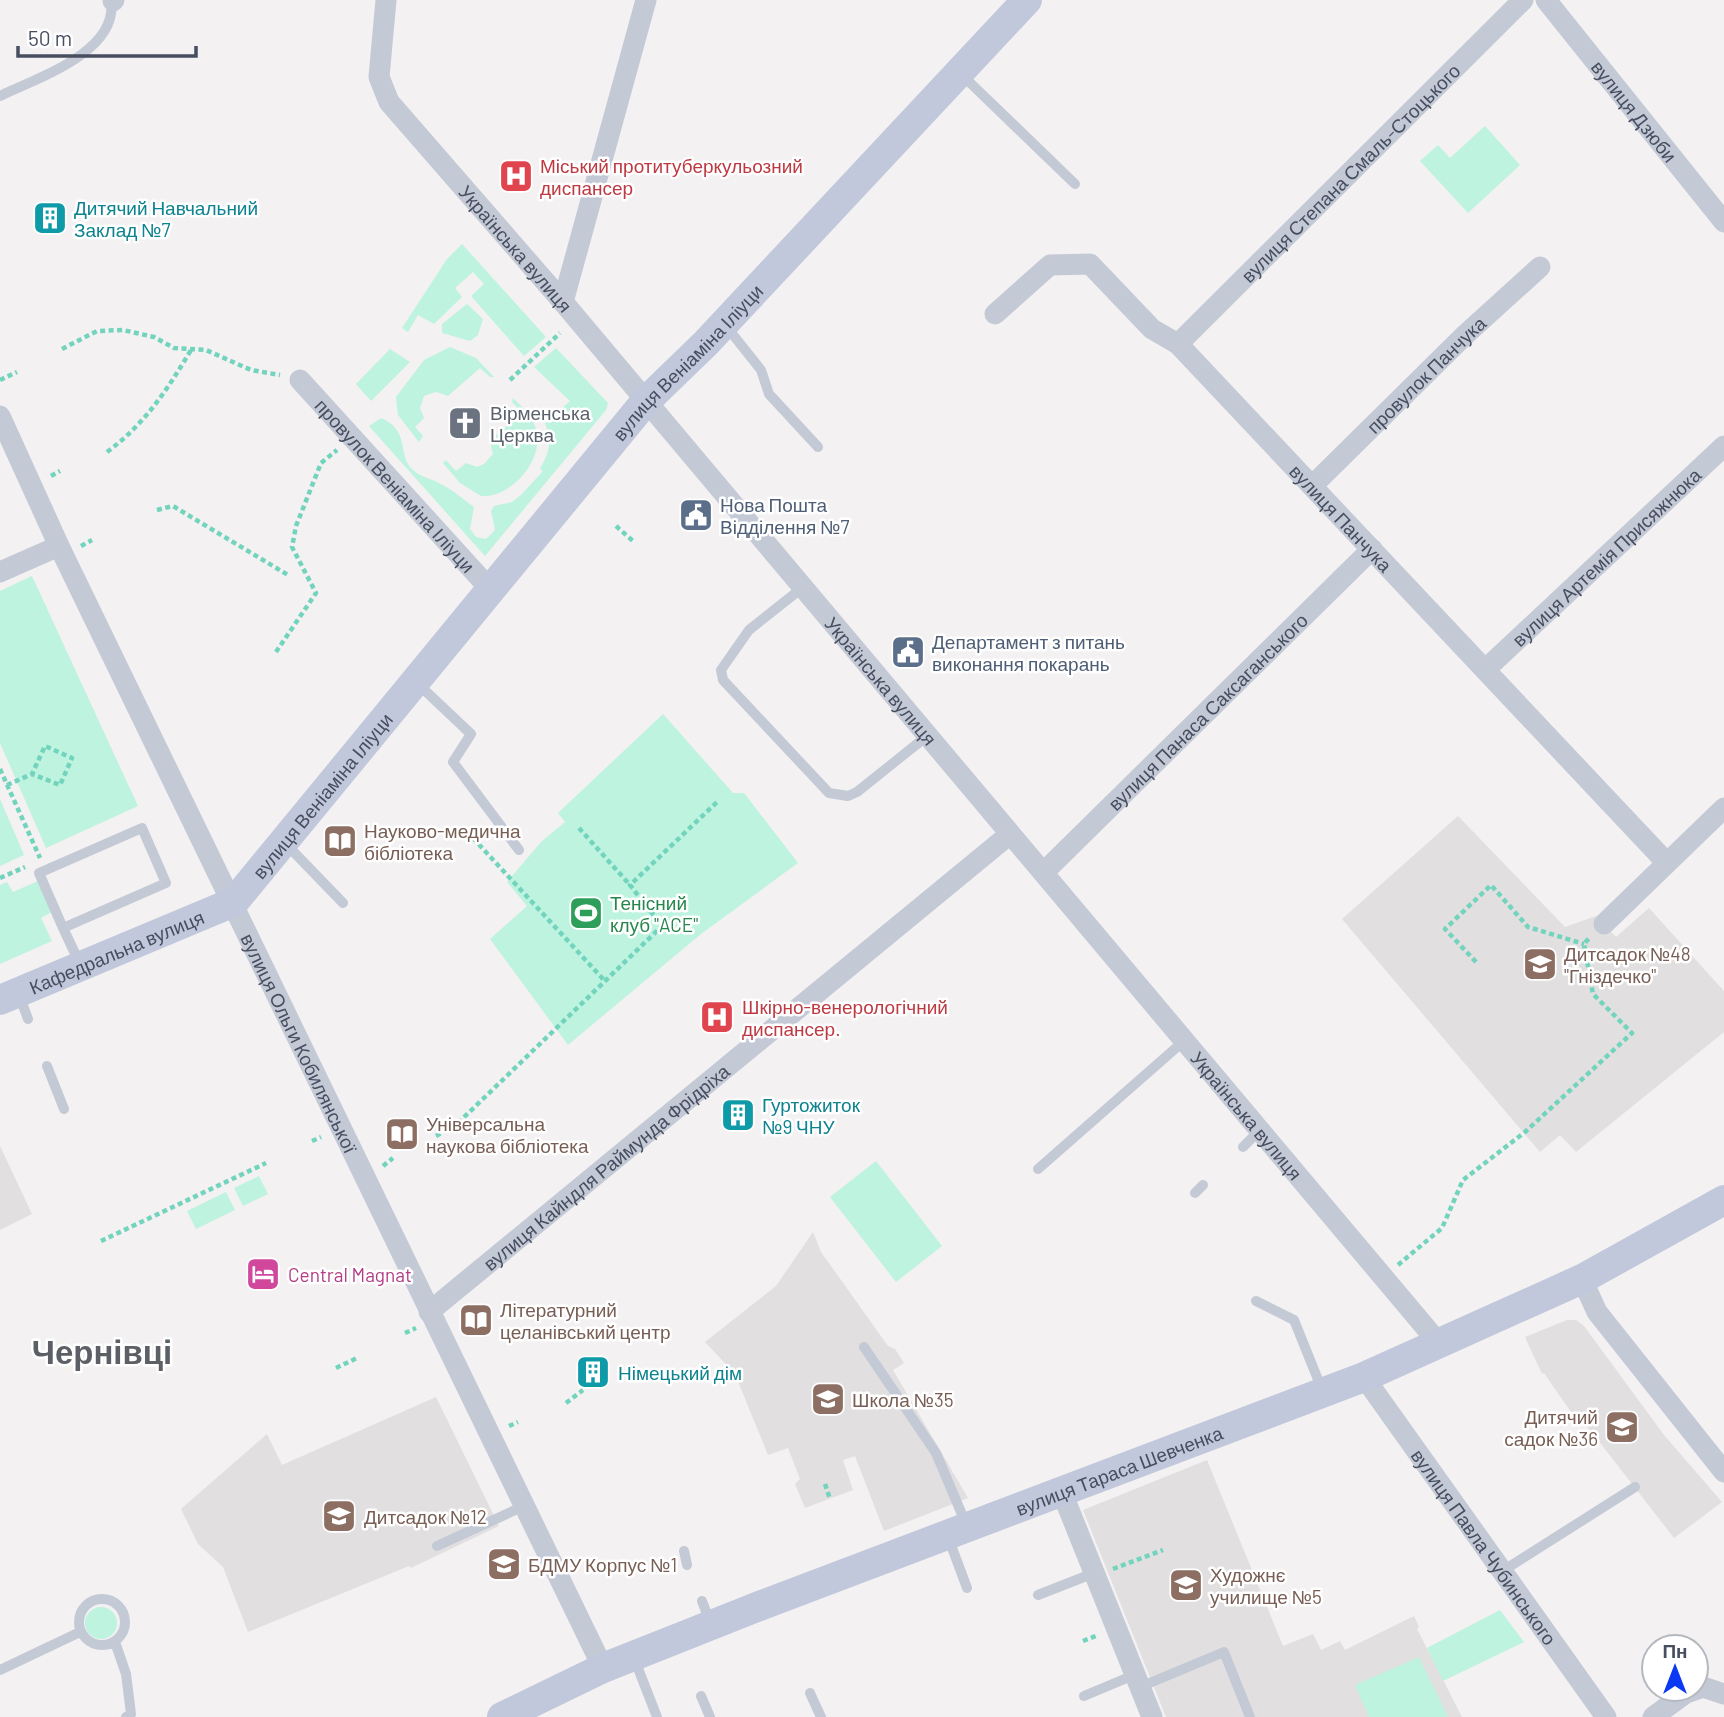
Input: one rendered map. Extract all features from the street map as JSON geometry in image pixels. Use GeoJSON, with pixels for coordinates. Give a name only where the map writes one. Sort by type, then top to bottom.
{"type":"FeatureCollection","features":[{"type":"Feature","properties":{"kind":"street","name":"Українська вулиця"},"geometry":{"type":"LineString","coordinates":[[386,0],[379,77],[389,102],[569,310],[1437,1341]]}},
{"type":"Feature","properties":{"kind":"street"},"geometry":{"type":"LineString","coordinates":[[569,310],[646,0]]}},
{"type":"Feature","properties":{"kind":"street","name":"вулиця Веніаміна Іліуци"},"geometry":{"type":"LineString","coordinates":[[234,902],[645,402],[724,324],[1027,0]]}},
{"type":"Feature","properties":{"kind":"street","name":"вулиця Степана Смаль-Стоцького"},"geometry":{"type":"LineString","coordinates":[[1178,344],[1523,0]]}},
{"type":"Feature","properties":{"kind":"street","name":"вулиця Дзюби"},"geometry":{"type":"LineString","coordinates":[[1546,0],[1724,222]]}},
{"type":"Feature","properties":{"kind":"street","name":"вулиця Панчука"},"geometry":{"type":"LineString","coordinates":[[995,314],[1050,265],[1090,264],[1152,329],[1178,344],[1487,668],[1666,862]]}},
{"type":"Feature","properties":{"kind":"street","name":"провулок Панчука"},"geometry":{"type":"LineString","coordinates":[[1313,485],[1465,335],[1540,267]]}},
{"type":"Feature","properties":{"kind":"street","name":"провулок Веніаміна Іліуци"},"geometry":{"type":"LineString","coordinates":[[300,380],[490,589]]}},
{"type":"Feature","properties":{"kind":"street","name":"вулиця Ольги Кобилянської"},"geometry":{"type":"LineString","coordinates":[[0,416],[59,546],[234,902],[603,1668]]}},
{"type":"Feature","properties":{"kind":"street","name":"вулиця Артемія Присяжнюка"},"geometry":{"type":"LineString","coordinates":[[1487,668],[1724,446]]}},
{"type":"Feature","properties":{"kind":"street"},"geometry":{"type":"LineString","coordinates":[[0,572],[59,546]]}},
{"type":"Feature","properties":{"kind":"street","name":"вулиця Панаса Саксаганського"},"geometry":{"type":"LineString","coordinates":[[1044,872],[1372,550]]}},
{"type":"Feature","properties":{"kind":"street"},"geometry":{"type":"LineString","coordinates":[[1604,924],[1724,808]]}},
{"type":"Feature","properties":{"kind":"street","name":"вулиця Кайндля Раймунда Фрідріха"},"geometry":{"type":"LineString","coordinates":[[429,1311],[1010,834]]}},
{"type":"Feature","properties":{"kind":"street","name":"Кафедральна вулиця"},"geometry":{"type":"LineString","coordinates":[[15,1004],[81,966],[234,902]]}},
{"type":"Feature","properties":{"kind":"street","name":"вулиця Тараса Шевченка"},"geometry":{"type":"LineString","coordinates":[[502,1717],[633,1656],[707,1613],[957,1531],[1363,1377],[1437,1341],[1582,1279],[1724,1200]]}},
{"type":"Feature","properties":{"kind":"street"},"geometry":{"type":"LineString","coordinates":[[1582,1279],[1597,1311],[1724,1472]]}},
{"type":"Feature","properties":{"kind":"street","name":"вулиця Павла Чубинського"},"geometry":{"type":"LineString","coordinates":[[1363,1377],[1606,1717]]}},
{"type":"Feature","properties":{"kind":"street"},"geometry":{"type":"LineString","coordinates":[[1061,1490],[1101,1572],[1137,1681],[1152,1717]]}},
{"type":"Feature","properties":{"kind":"street"},"geometry":{"type":"LineString","coordinates":[[1653,1717],[1686,1693],[1703,1687],[1724,1694]]}},
{"type":"Feature","properties":{"kind":"lane"},"geometry":{"type":"LineString","coordinates":[[0,96],[88,52],[104,32],[113,0]]}},
{"type":"Feature","properties":{"kind":"lane"},"geometry":{"type":"LineString","coordinates":[[959,72],[1075,184]]}},
{"type":"Feature","properties":{"kind":"lane"},"geometry":{"type":"LineString","coordinates":[[724,324],[761,370],[769,394],[818,447]]}},
{"type":"Feature","properties":{"kind":"lane"},"geometry":{"type":"LineString","coordinates":[[802,588],[749,630],[721,670],[723,680],[829,793],[848,796],[857,792],[927,736]]}},
{"type":"Feature","properties":{"kind":"lane"},"geometry":{"type":"LineString","coordinates":[[415,681],[471,734],[453,762],[519,850]]}},
{"type":"Feature","properties":{"kind":"lane"},"geometry":{"type":"LineString","coordinates":[[63,928],[166,883],[142,828],[39,873],[63,928],[81,966]]}},
{"type":"Feature","properties":{"kind":"lane"},"geometry":{"type":"LineString","coordinates":[[284,842],[343,903]]}},
{"type":"Feature","properties":{"kind":"lane"},"geometry":{"type":"LineString","coordinates":[[1038,1169],[1185,1040]]}},
{"type":"Feature","properties":{"kind":"lane"},"geometry":{"type":"LineString","coordinates":[[47,1066],[64,1110]]}},
{"type":"Feature","properties":{"kind":"lane"},"geometry":{"type":"LineString","coordinates":[[1243,1147],[1260,1130]]}},
{"type":"Feature","properties":{"kind":"lane"},"geometry":{"type":"LineString","coordinates":[[1256,1301],[1294,1320],[1323,1392]]}},
{"type":"Feature","properties":{"kind":"lane"},"geometry":{"type":"LineString","coordinates":[[864,1347],[936,1453],[957,1531],[967,1588]]}},
{"type":"Feature","properties":{"kind":"lane"},"geometry":{"type":"LineString","coordinates":[[1500,1572],[1635,1487]]}},
{"type":"Feature","properties":{"kind":"lane"},"geometry":{"type":"LineString","coordinates":[[437,1546],[523,1506]]}},
{"type":"Feature","properties":{"kind":"lane"},"geometry":{"type":"LineString","coordinates":[[684,1552],[687,1565]]}},
{"type":"Feature","properties":{"kind":"lane"},"geometry":{"type":"LineString","coordinates":[[1038,1595],[1101,1572]]}},
{"type":"Feature","properties":{"kind":"lane"},"geometry":{"type":"LineString","coordinates":[[96,1600],[112,1601],[119,1606],[125,1621],[124,1629],[115,1642],[99,1646],[92,1644],[80,1632],[78,1624],[83,1608],[96,1600]]}},
{"type":"Feature","properties":{"kind":"lane"},"geometry":{"type":"LineString","coordinates":[[0,1670],[80,1632]]}},
{"type":"Feature","properties":{"kind":"lane"},"geometry":{"type":"LineString","coordinates":[[115,1642],[126,1674],[131,1714],[126,1717]]}},
{"type":"Feature","properties":{"kind":"lane"},"geometry":{"type":"LineString","coordinates":[[1084,1696],[1224,1652],[1250,1717]]}},
{"type":"Feature","properties":{"kind":"lane"},"geometry":{"type":"LineString","coordinates":[[633,1656],[657,1717]]}},
{"type":"Feature","properties":{"kind":"lane"},"geometry":{"type":"LineString","coordinates":[[810,1693],[821,1717]]}},
{"type":"Feature","properties":{"kind":"lane"},"geometry":{"type":"LineString","coordinates":[[701,1696],[710,1717]]}},
{"type":"Feature","properties":{"kind":"path"},"geometry":{"type":"LineString","coordinates":[[510,380],[569,310]]}},
{"type":"Feature","properties":{"kind":"path"},"geometry":{"type":"LineString","coordinates":[[62,349],[97,331],[123,330],[191,350],[206,350],[251,370],[300,380]]}},
{"type":"Feature","properties":{"kind":"path"},"geometry":{"type":"LineString","coordinates":[[107,452],[142,424],[174,381],[191,350]]}},
{"type":"Feature","properties":{"kind":"path"},"geometry":{"type":"LineString","coordinates":[[0,380],[16,372]]}},
{"type":"Feature","properties":{"kind":"path"},"geometry":{"type":"LineString","coordinates":[[276,652],[316,593],[292,547],[296,526],[321,463],[351,438]]}},
{"type":"Feature","properties":{"kind":"path"},"geometry":{"type":"LineString","coordinates":[[157,510],[173,506],[288,575]]}},
{"type":"Feature","properties":{"kind":"path"},"geometry":{"type":"LineString","coordinates":[[616,526],[634,541]]}},
{"type":"Feature","properties":{"kind":"path"},"geometry":{"type":"LineString","coordinates":[[7,785],[32,774],[45,746],[72,758],[60,785],[32,774]]}},
{"type":"Feature","properties":{"kind":"path"},"geometry":{"type":"LineString","coordinates":[[0,769],[40,860],[0,878]]}},
{"type":"Feature","properties":{"kind":"path"},"geometry":{"type":"LineString","coordinates":[[630,886],[717,802]]}},
{"type":"Feature","properties":{"kind":"path"},"geometry":{"type":"LineString","coordinates":[[436,1136],[457,1124],[662,926],[579,828]]}},
{"type":"Feature","properties":{"kind":"path"},"geometry":{"type":"LineString","coordinates":[[473,838],[604,980]]}},
{"type":"Feature","properties":{"kind":"path"},"geometry":{"type":"LineString","coordinates":[[1476,962],[1446,929],[1491,885],[1528,926],[1584,944]]}},
{"type":"Feature","properties":{"kind":"path"},"geometry":{"type":"LineString","coordinates":[[1584,944],[1604,924]]}},
{"type":"Feature","properties":{"kind":"path"},"geometry":{"type":"LineString","coordinates":[[1384,1276],[1442,1228],[1463,1180],[1525,1132],[1632,1032],[1593,994],[1584,944]]}},
{"type":"Feature","properties":{"kind":"path"},"geometry":{"type":"LineString","coordinates":[[101,1241],[266,1163]]}},
{"type":"Feature","properties":{"kind":"path"},"geometry":{"type":"LineString","coordinates":[[336,1368],[359,1357]]}},
{"type":"Feature","properties":{"kind":"path"},"geometry":{"type":"LineString","coordinates":[[566,1403],[583,1390]]}},
{"type":"Feature","properties":{"kind":"path"},"geometry":{"type":"LineString","coordinates":[[825,1484],[830,1499]]}},
{"type":"Feature","properties":{"kind":"path"},"geometry":{"type":"LineString","coordinates":[[1101,1572],[1163,1550]]}},
{"type":"Feature","properties":{"kind":"shaded area","name":"Дитсадок №48 \"Гніздечко\""},"geometry":{"type":"Polygon","coordinates":[[[1458,816],[1565,927],[1596,916],[1616,937],[1649,908],[1724,991],[1724,1032],[1576,1152],[1560,1135],[1540,1152],[1342,919],[1458,816]]]}},
{"type":"Feature","properties":{"kind":"shaded area"},"geometry":{"type":"Polygon","coordinates":[[[0,1146],[32,1214],[0,1230],[0,1146]]]}},
{"type":"Feature","properties":{"kind":"shaded area","name":"Школа №35"},"geometry":{"type":"Polygon","coordinates":[[[813,1232],[821,1252],[888,1346],[895,1349],[904,1363],[893,1370],[968,1498],[884,1531],[855,1456],[843,1460],[853,1490],[805,1508],[795,1484],[800,1479],[788,1448],[768,1455],[735,1374],[705,1342],[776,1286],[813,1232]]]}},
{"type":"Feature","properties":{"kind":"shaded area","name":"Дитячий садок №36"},"geometry":{"type":"Polygon","coordinates":[[[1567,1320],[1576,1320],[1584,1326],[1664,1435],[1722,1502],[1674,1538],[1594,1435],[1576,1413],[1573,1415],[1544,1373],[1542,1374],[1525,1337],[1567,1320]]]}},
{"type":"Feature","properties":{"kind":"shaded area","name":"Дитсадок №12"},"geometry":{"type":"Polygon","coordinates":[[[436,1397],[499,1526],[411,1568],[409,1566],[248,1632],[223,1567],[198,1544],[181,1509],[267,1434],[282,1465],[436,1397]]]}},
{"type":"Feature","properties":{"kind":"shaded area","name":"Художнє училище №5"},"geometry":{"type":"Polygon","coordinates":[[[1207,1460],[1283,1646],[1313,1634],[1321,1650],[1340,1641],[1345,1650],[1414,1616],[1419,1627],[1417,1629],[1462,1717],[1166,1717],[1083,1510],[1207,1460]]]}},
{"type":"Feature","properties":{"kind":"green space"},"geometry":{"type":"Polygon","coordinates":[[[1485,126],[1520,165],[1468,213],[1420,161],[1438,145],[1450,158],[1485,126]]]}},
{"type":"Feature","properties":{"kind":"green space"},"geometry":{"type":"Polygon","coordinates":[[[462,244],[546,337],[524,356],[471,296],[484,284],[473,272],[455,288],[462,297],[434,324],[418,315],[408,332],[402,328],[447,259],[462,244]]]}},
{"type":"Feature","properties":{"kind":"green space"},"geometry":{"type":"Polygon","coordinates":[[[467,304],[483,319],[478,335],[470,341],[442,333],[442,324],[467,304]]]}},
{"type":"Feature","properties":{"kind":"green space"},"geometry":{"type":"Polygon","coordinates":[[[450,347],[476,358],[494,377],[490,377],[480,368],[448,396],[436,392],[424,396],[420,408],[424,418],[415,427],[423,436],[419,442],[398,415],[396,397],[424,360],[450,347]]]}},
{"type":"Feature","properties":{"kind":"green space"},"geometry":{"type":"Polygon","coordinates":[[[556,348],[608,403],[606,410],[485,556],[369,426],[381,418],[396,428],[410,467],[422,476],[447,487],[474,507],[470,529],[476,537],[486,539],[495,530],[491,511],[494,506],[512,502],[543,471],[540,469],[548,452],[549,441],[545,423],[570,401],[534,367],[556,348]]]}},
{"type":"Feature","properties":{"kind":"green space"},"geometry":{"type":"Polygon","coordinates":[[[390,349],[410,362],[371,401],[356,384],[390,349]]]}},
{"type":"Feature","properties":{"kind":"green space"},"geometry":{"type":"Polygon","coordinates":[[[513,398],[534,424],[536,452],[524,475],[514,484],[493,495],[481,496],[460,483],[443,463],[446,460],[456,471],[466,463],[477,467],[484,464],[493,454],[490,441],[522,412],[512,402],[513,398]]]}},
{"type":"Feature","properties":{"kind":"green space"},"geometry":{"type":"Polygon","coordinates":[[[32,576],[138,806],[46,848],[0,743],[0,591],[32,576]]]}},
{"type":"Feature","properties":{"kind":"green space"},"geometry":{"type":"Polygon","coordinates":[[[663,714],[733,793],[744,793],[798,863],[701,934],[568,1045],[490,939],[527,906],[507,882],[541,842],[565,822],[558,813],[663,714]]]}},
{"type":"Feature","properties":{"kind":"green space"},"geometry":{"type":"Polygon","coordinates":[[[0,799],[24,855],[0,866],[0,799]]]}},
{"type":"Feature","properties":{"kind":"green space"},"geometry":{"type":"Polygon","coordinates":[[[38,881],[52,912],[41,918],[52,941],[0,964],[0,885],[7,882],[13,892],[38,881]]]}},
{"type":"Feature","properties":{"kind":"green space"},"geometry":{"type":"Polygon","coordinates":[[[876,1161],[942,1246],[896,1282],[830,1197],[876,1161]]]}},
{"type":"Feature","properties":{"kind":"green space"},"geometry":{"type":"Polygon","coordinates":[[[259,1176],[268,1194],[243,1206],[234,1188],[259,1176]]]}},
{"type":"Feature","properties":{"kind":"green space"},"geometry":{"type":"Polygon","coordinates":[[[226,1192],[235,1210],[196,1229],[187,1211],[226,1192]]]}},
{"type":"Feature","properties":{"kind":"green space"},"geometry":{"type":"Polygon","coordinates":[[[101,1607],[112,1612],[117,1623],[112,1634],[101,1639],[90,1634],[85,1623],[90,1612],[101,1607]]]}},
{"type":"Feature","properties":{"kind":"green space"},"geometry":{"type":"Polygon","coordinates":[[[1500,1610],[1524,1642],[1443,1681],[1427,1648],[1500,1610]]]}},
{"type":"Feature","properties":{"kind":"green space"},"geometry":{"type":"Polygon","coordinates":[[[1419,1657],[1448,1717],[1369,1717],[1355,1685],[1419,1657]]]}},
{"type":"Feature","properties":{"kind":"place","name":"Міський протитуберкульозний диспансер"},"geometry":{"type":"Point","coordinates":[516,176]}},
{"type":"Feature","properties":{"kind":"place","name":"Дитячий Навчальний Заклад №7"},"geometry":{"type":"Point","coordinates":[50,218]}},
{"type":"Feature","properties":{"kind":"place","name":"Вірменська Церква"},"geometry":{"type":"Point","coordinates":[465,423]}},
{"type":"Feature","properties":{"kind":"place","name":"Нова Пошта Відділення №7"},"geometry":{"type":"Point","coordinates":[696,515]}},
{"type":"Feature","properties":{"kind":"place","name":"Департамент з питань виконання покарань"},"geometry":{"type":"Point","coordinates":[908,652]}},
{"type":"Feature","properties":{"kind":"place","name":"Науково-медична бібліотека"},"geometry":{"type":"Point","coordinates":[340,841]}},
{"type":"Feature","properties":{"kind":"place","name":"Тенісний клуб \"ACE\""},"geometry":{"type":"Point","coordinates":[586,913]}},
{"type":"Feature","properties":{"kind":"place","name":"Дитсадок №48 \"Гніздечко\""},"geometry":{"type":"Point","coordinates":[1540,964]}},
{"type":"Feature","properties":{"kind":"place","name":"Шкірно-венерологічний диспансер."},"geometry":{"type":"Point","coordinates":[717,1017]}},
{"type":"Feature","properties":{"kind":"place","name":"Гуртожиток №9 ЧНУ"},"geometry":{"type":"Point","coordinates":[738,1115]}},
{"type":"Feature","properties":{"kind":"place","name":"Універсальна наукова бібліотека"},"geometry":{"type":"Point","coordinates":[402,1134]}},
{"type":"Feature","properties":{"kind":"place","name":"Central Magnat"},"geometry":{"type":"Point","coordinates":[263,1274]}},
{"type":"Feature","properties":{"kind":"place","name":"Літературний целанівський центр"},"geometry":{"type":"Point","coordinates":[476,1320]}},
{"type":"Feature","properties":{"kind":"place","name":"Німецький дім"},"geometry":{"type":"Point","coordinates":[593,1372]}},
{"type":"Feature","properties":{"kind":"place","name":"Школа №35"},"geometry":{"type":"Point","coordinates":[828,1399]}},
{"type":"Feature","properties":{"kind":"place","name":"Дитячий садок №36"},"geometry":{"type":"Point","coordinates":[1622,1427]}},
{"type":"Feature","properties":{"kind":"place","name":"Дитсадок №12"},"geometry":{"type":"Point","coordinates":[339,1516]}},
{"type":"Feature","properties":{"kind":"place","name":"БДМУ Корпус №1"},"geometry":{"type":"Point","coordinates":[504,1564]}},
{"type":"Feature","properties":{"kind":"place","name":"Художнє училище №5"},"geometry":{"type":"Point","coordinates":[1186,1585]}},
{"type":"Feature","properties":{"kind":"district","name":"Чернівці"},"geometry":{"type":"Point","coordinates":[102,1351]}}]}
